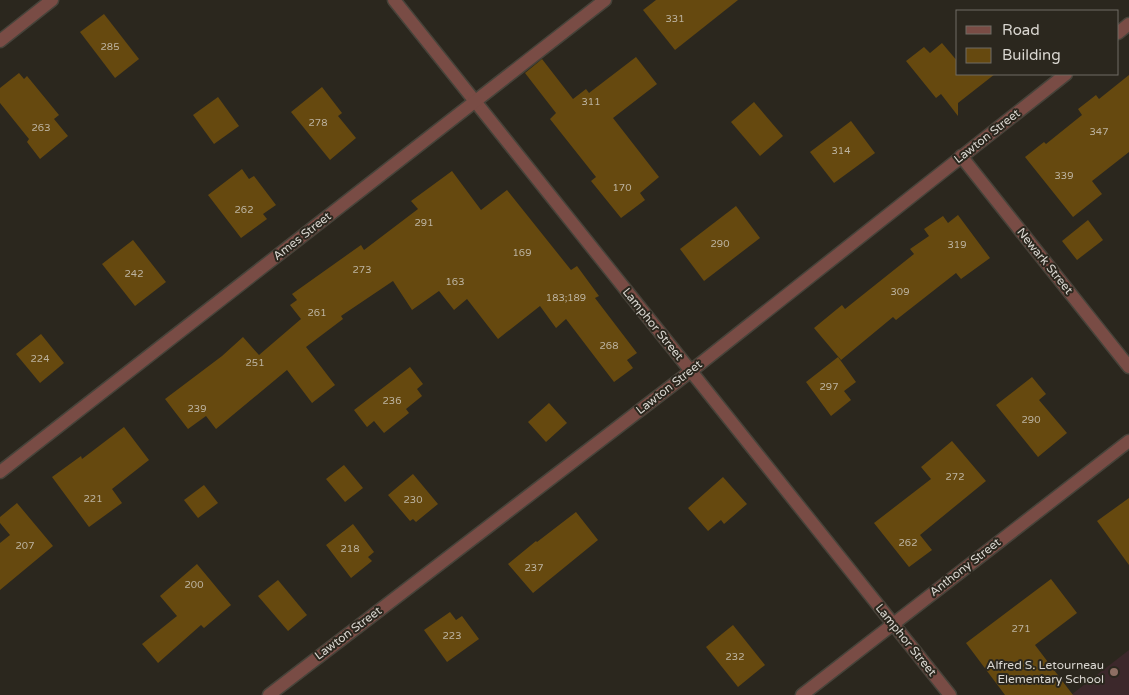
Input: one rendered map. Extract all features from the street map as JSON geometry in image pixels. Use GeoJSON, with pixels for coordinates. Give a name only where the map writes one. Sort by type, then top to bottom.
{"type":"FeatureCollection","features":[{"type":"Feature","properties":{"kind":"street"},"geometry":{"type":"LineString","coordinates":[[0,41],[52,0]]}},
{"type":"Feature","properties":{"kind":"street","name":"Lamphor Street"},"geometry":{"type":"LineString","coordinates":[[394,0],[950,695]]}},
{"type":"Feature","properties":{"kind":"street","name":"Ames Street"},"geometry":{"type":"LineString","coordinates":[[0,472],[604,0]]}},
{"type":"Feature","properties":{"kind":"street"},"geometry":{"type":"LineString","coordinates":[[1119,32],[1129,24]]}},
{"type":"Feature","properties":{"kind":"street","name":"Lawton Street"},"geometry":{"type":"LineString","coordinates":[[269,695],[691,371],[1065,75]]}},
{"type":"Feature","properties":{"kind":"street","name":"Newark Street"},"geometry":{"type":"LineString","coordinates":[[961,156],[1129,367]]}},
{"type":"Feature","properties":{"kind":"street","name":"Anthony Street"},"geometry":{"type":"LineString","coordinates":[[802,695],[1129,441]]}},
{"type":"Feature","properties":{"kind":"shaded area","name":"Alfred S. Letourneau Elementary School"},"geometry":{"type":"Polygon","coordinates":[[[1129,650],[1129,695],[1071,695],[1129,650]]]}},
{"type":"Feature","properties":{"kind":"building"},"geometry":{"type":"Polygon","coordinates":[[[656,0],[738,0],[675,50],[643,10],[656,0]]]}},
{"type":"Feature","properties":{"kind":"building"},"geometry":{"type":"Polygon","coordinates":[[[104,14],[139,59],[115,78],[80,32],[104,14]]]}},
{"type":"Feature","properties":{"kind":"building"},"geometry":{"type":"Polygon","coordinates":[[[942,43],[956,60],[956,75],[994,75],[958,103],[958,116],[941,94],[936,98],[906,61],[924,47],[930,53],[942,43]]]}},
{"type":"Feature","properties":{"kind":"building"},"geometry":{"type":"Polygon","coordinates":[[[636,57],[657,84],[613,118],[659,177],[640,193],[645,200],[621,218],[591,181],[596,177],[550,119],[556,113],[525,73],[542,59],[573,99],[586,89],[589,93],[636,57]]]}},
{"type":"Feature","properties":{"kind":"building"},"geometry":{"type":"Polygon","coordinates":[[[19,73],[24,79],[27,76],[59,115],[54,119],[68,136],[40,159],[27,142],[29,139],[0,103],[0,88],[19,73]]]}},
{"type":"Feature","properties":{"kind":"building"},"geometry":{"type":"Polygon","coordinates":[[[1129,75],[1129,152],[1092,181],[1102,194],[1073,217],[1025,157],[1044,142],[1046,144],[1082,115],[1078,109],[1096,95],[1099,99],[1129,75]]]}},
{"type":"Feature","properties":{"kind":"building"},"geometry":{"type":"Polygon","coordinates":[[[322,87],[342,113],[338,116],[356,138],[330,160],[291,112],[322,87]]]}},
{"type":"Feature","properties":{"kind":"building"},"geometry":{"type":"Polygon","coordinates":[[[218,97],[239,126],[214,144],[193,115],[218,97]]]}},
{"type":"Feature","properties":{"kind":"building"},"geometry":{"type":"Polygon","coordinates":[[[754,102],[783,136],[760,156],[731,122],[754,102]]]}},
{"type":"Feature","properties":{"kind":"building"},"geometry":{"type":"Polygon","coordinates":[[[851,121],[875,153],[834,183],[810,152],[851,121]]]}},
{"type":"Feature","properties":{"kind":"building"},"geometry":{"type":"Polygon","coordinates":[[[242,169],[249,179],[254,176],[276,205],[263,214],[267,219],[241,238],[208,195],[242,169]]]}},
{"type":"Feature","properties":{"kind":"building"},"geometry":{"type":"Polygon","coordinates":[[[452,171],[481,210],[507,190],[571,270],[577,266],[599,296],[595,298],[637,353],[627,360],[633,368],[614,382],[566,319],[556,328],[540,306],[498,339],[467,299],[454,310],[439,291],[412,310],[393,281],[341,316],[343,319],[306,347],[335,385],[312,403],[287,370],[216,429],[206,416],[188,429],[165,399],[222,356],[243,337],[259,355],[301,319],[290,305],[297,300],[292,294],[361,245],[364,250],[418,209],[411,201],[452,171]]]}},
{"type":"Feature","properties":{"kind":"building"},"geometry":{"type":"Polygon","coordinates":[[[736,206],[760,238],[704,281],[680,249],[736,206]]]}},
{"type":"Feature","properties":{"kind":"building"},"geometry":{"type":"Polygon","coordinates":[[[958,215],[990,258],[961,279],[956,273],[896,320],[893,317],[841,360],[814,328],[842,305],[845,309],[914,254],[910,249],[929,236],[924,229],[943,216],[948,223],[958,215]]]}},
{"type":"Feature","properties":{"kind":"building"},"geometry":{"type":"Polygon","coordinates":[[[1088,220],[1103,240],[1077,260],[1062,241],[1088,220]]]}},
{"type":"Feature","properties":{"kind":"building"},"geometry":{"type":"Polygon","coordinates":[[[133,240],[166,282],[135,306],[102,264],[133,240]]]}},
{"type":"Feature","properties":{"kind":"building"},"geometry":{"type":"Polygon","coordinates":[[[41,334],[64,363],[40,383],[16,354],[41,334]]]}},
{"type":"Feature","properties":{"kind":"building"},"geometry":{"type":"Polygon","coordinates":[[[838,357],[856,382],[844,391],[851,400],[831,416],[806,382],[838,357]]]}},
{"type":"Feature","properties":{"kind":"building"},"geometry":{"type":"Polygon","coordinates":[[[410,367],[423,384],[417,389],[422,396],[406,409],[409,413],[384,433],[374,421],[367,427],[354,410],[410,367]]]}},
{"type":"Feature","properties":{"kind":"building"},"geometry":{"type":"Polygon","coordinates":[[[1032,377],[1046,394],[1039,400],[1067,433],[1038,457],[996,405],[1032,377]]]}},
{"type":"Feature","properties":{"kind":"building"},"geometry":{"type":"Polygon","coordinates":[[[549,403],[567,423],[546,442],[528,422],[549,403]]]}},
{"type":"Feature","properties":{"kind":"building"},"geometry":{"type":"Polygon","coordinates":[[[124,427],[149,460],[112,489],[122,503],[89,527],[52,477],[81,456],[82,459],[124,427]]]}},
{"type":"Feature","properties":{"kind":"building"},"geometry":{"type":"Polygon","coordinates":[[[952,441],[986,481],[920,535],[932,550],[909,567],[874,523],[931,479],[921,467],[952,441]]]}},
{"type":"Feature","properties":{"kind":"building"},"geometry":{"type":"Polygon","coordinates":[[[344,465],[363,488],[345,502],[326,479],[344,465]]]}},
{"type":"Feature","properties":{"kind":"building"},"geometry":{"type":"Polygon","coordinates":[[[413,474],[438,504],[416,522],[413,519],[410,521],[388,495],[413,474]]]}},
{"type":"Feature","properties":{"kind":"building"},"geometry":{"type":"Polygon","coordinates":[[[723,477],[747,504],[724,524],[721,520],[708,531],[688,508],[723,477]]]}},
{"type":"Feature","properties":{"kind":"building"},"geometry":{"type":"Polygon","coordinates":[[[204,485],[218,503],[198,518],[184,500],[204,485]]]}},
{"type":"Feature","properties":{"kind":"building"},"geometry":{"type":"Polygon","coordinates":[[[1129,498],[1129,565],[1097,521],[1129,498]]]}},
{"type":"Feature","properties":{"kind":"building"},"geometry":{"type":"Polygon","coordinates":[[[17,503],[53,546],[0,590],[0,543],[10,535],[0,523],[0,517],[17,503]]]}},
{"type":"Feature","properties":{"kind":"building"},"geometry":{"type":"Polygon","coordinates":[[[576,512],[598,540],[533,593],[508,564],[576,512]]]}},
{"type":"Feature","properties":{"kind":"building"},"geometry":{"type":"Polygon","coordinates":[[[353,524],[374,552],[368,557],[372,561],[351,578],[326,545],[353,524]]]}},
{"type":"Feature","properties":{"kind":"building"},"geometry":{"type":"Polygon","coordinates":[[[197,564],[231,605],[204,628],[201,625],[158,663],[142,644],[177,616],[160,596],[197,564]]]}},
{"type":"Feature","properties":{"kind":"building"},"geometry":{"type":"Polygon","coordinates":[[[1051,579],[1077,613],[1035,645],[1073,695],[1005,695],[966,643],[1051,579]]]}},
{"type":"Feature","properties":{"kind":"building"},"geometry":{"type":"Polygon","coordinates":[[[278,580],[307,615],[288,631],[258,596],[278,580]]]}},
{"type":"Feature","properties":{"kind":"building"},"geometry":{"type":"Polygon","coordinates":[[[450,612],[456,620],[462,616],[479,639],[447,662],[424,630],[450,612]]]}},
{"type":"Feature","properties":{"kind":"building"},"geometry":{"type":"Polygon","coordinates":[[[733,625],[765,665],[738,687],[706,647],[733,625]]]}},
{"type":"Feature","properties":{"kind":"place","name":"Alfred S. Letourneau Elementary School"},"geometry":{"type":"Point","coordinates":[1114,672]}}]}
